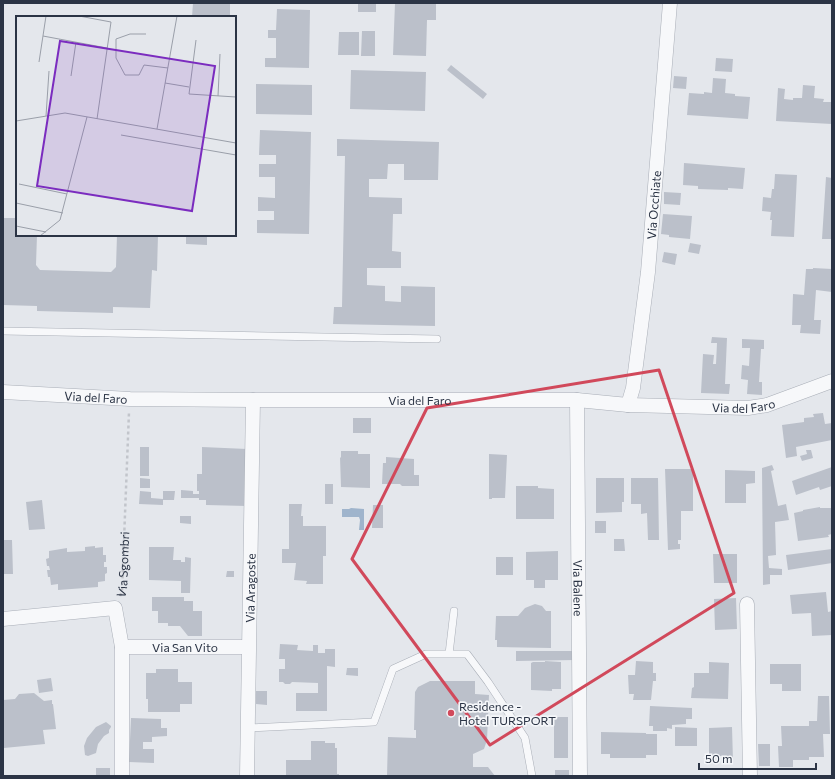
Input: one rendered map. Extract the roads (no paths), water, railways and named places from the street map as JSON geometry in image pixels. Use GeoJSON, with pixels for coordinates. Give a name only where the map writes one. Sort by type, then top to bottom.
{"type":"FeatureCollection","features":[{"type":"Feature","properties":{"kind":"street","name":"Via Occhiate"},"geometry":{"type":"LineString","coordinates":[[628,405],[632,388],[648,272],[670,3]]}},
{"type":"Feature","properties":{"kind":"street","name":"Via del Faro"},"geometry":{"type":"LineString","coordinates":[[3,392],[130,398],[253,400],[577,400],[628,405],[748,408],[767,406],[832,381]]}},
{"type":"Feature","properties":{"kind":"street","name":"Via Aragoste"},"geometry":{"type":"LineString","coordinates":[[247,776],[253,400]]}},
{"type":"Feature","properties":{"kind":"street","name":"Via Balene"},"geometry":{"type":"LineString","coordinates":[[577,400],[580,776]]}},
{"type":"Feature","properties":{"kind":"street"},"geometry":{"type":"LineString","coordinates":[[747,604],[750,776]]}},
{"type":"Feature","properties":{"kind":"street","name":"Via Sgombri"},"geometry":{"type":"LineString","coordinates":[[3,619],[115,608],[122,647],[122,776]]}},
{"type":"Feature","properties":{"kind":"street","name":"Via San Vito"},"geometry":{"type":"LineString","coordinates":[[122,647],[248,647]]}},
{"type":"Feature","properties":{"kind":"lane"},"geometry":{"type":"LineString","coordinates":[[3,331],[437,339]]}},
{"type":"Feature","properties":{"kind":"lane"},"geometry":{"type":"LineString","coordinates":[[449,654],[454,611]]}},
{"type":"Feature","properties":{"kind":"lane"},"geometry":{"type":"LineString","coordinates":[[247,728],[374,722],[393,669],[426,654],[467,654],[488,682],[525,738],[532,776]]}},
{"type":"Feature","properties":{"kind":"water"},"geometry":{"type":"Polygon","coordinates":[[[342,509],[364,509],[364,530],[359,530],[359,517],[342,517],[342,509]]]}},
{"type":"Feature","properties":{"kind":"place","name":"Residence - Hotel TURSPORT"},"geometry":{"type":"Point","coordinates":[451,713]}}]}
